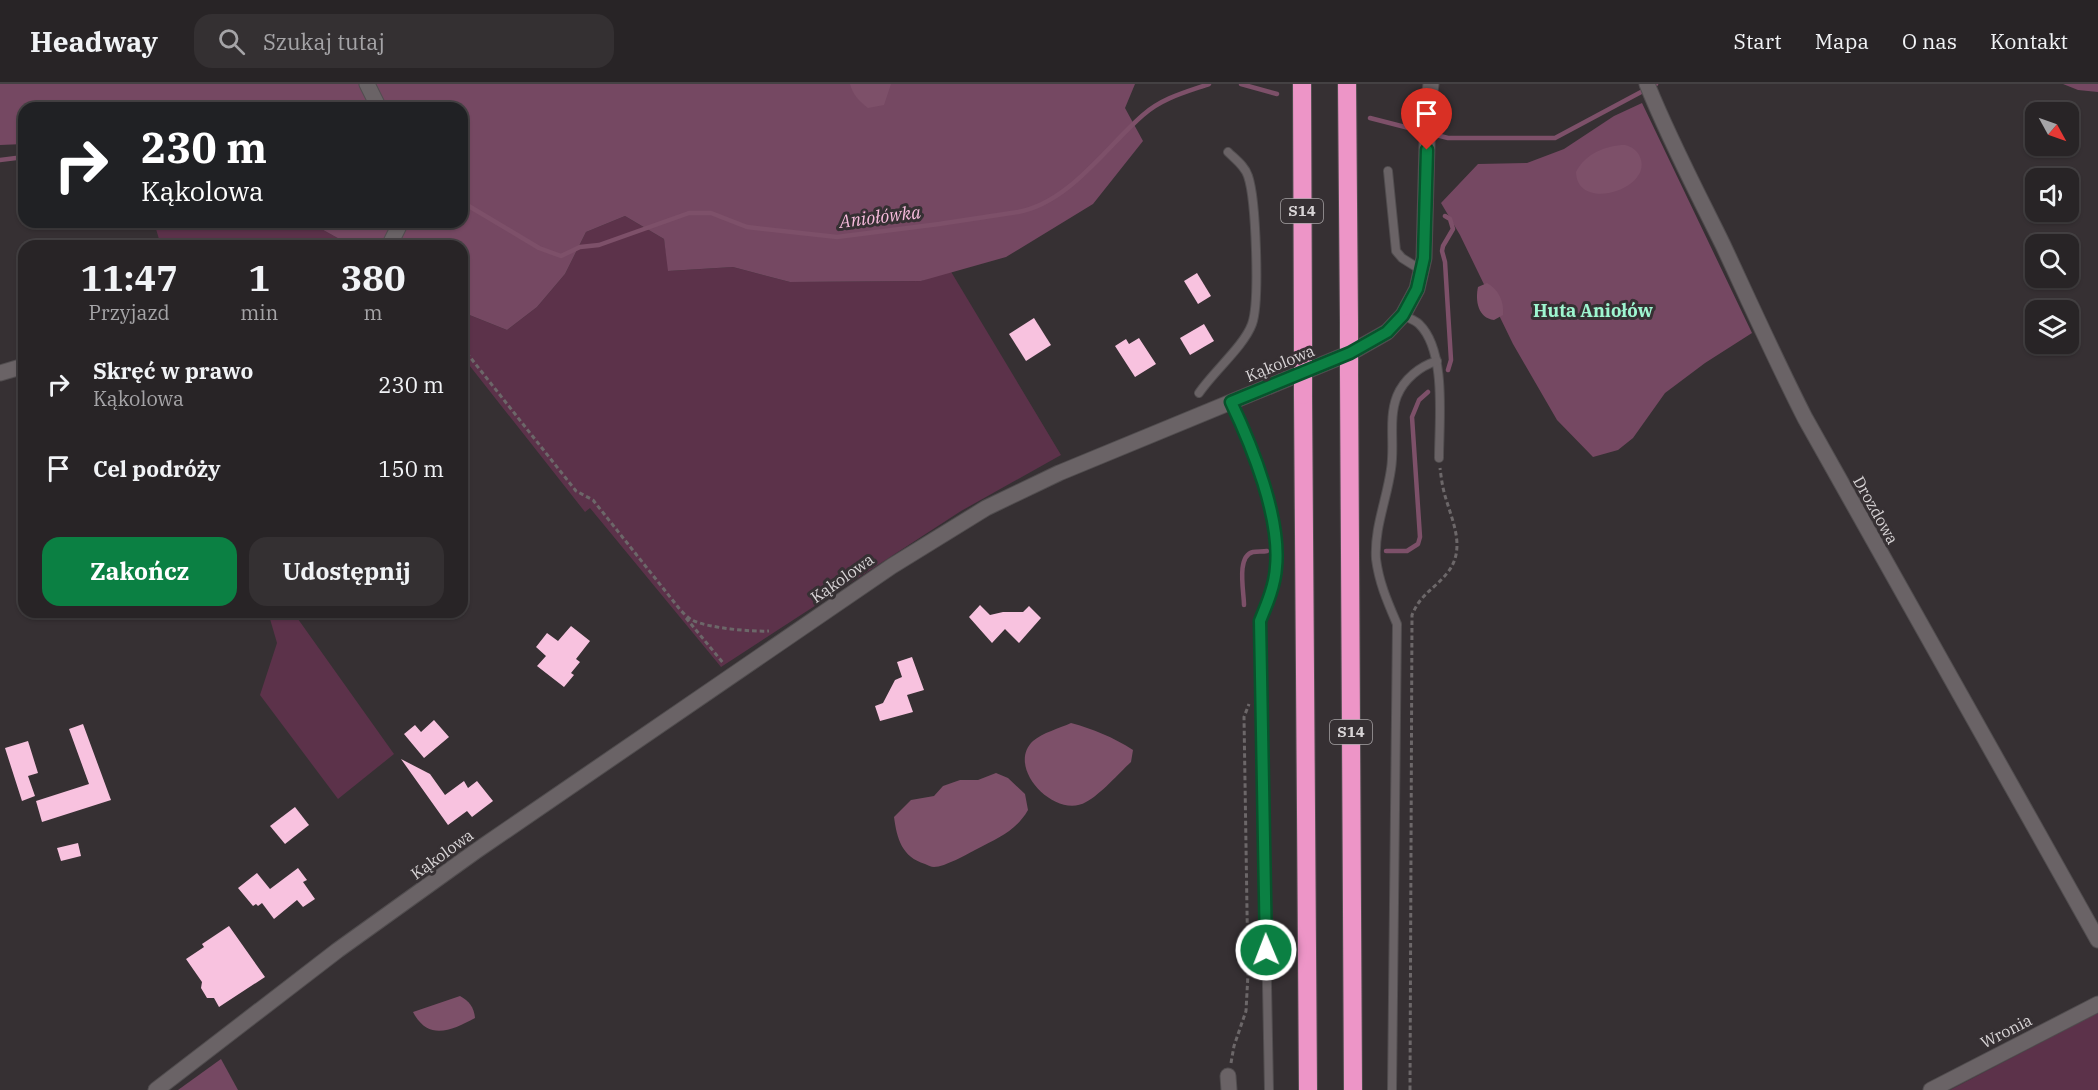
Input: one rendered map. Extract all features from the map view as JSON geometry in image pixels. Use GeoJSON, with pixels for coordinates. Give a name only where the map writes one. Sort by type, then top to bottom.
{"type":"FeatureCollection","features":[{"type":"Feature","properties":{"kind":"highway","name":"S14"},"geometry":{"type":"LineString","coordinates":[[1302,84],[1308,1090]]}},
{"type":"Feature","properties":{"kind":"highway","name":"S14"},"geometry":{"type":"LineString","coordinates":[[1347,84],[1353,1090]]}},
{"type":"Feature","properties":{"kind":"street"},"geometry":{"type":"LineString","coordinates":[[367,84],[376,102]]}},
{"type":"Feature","properties":{"kind":"street","name":"Kąkolowa"},"geometry":{"type":"LineString","coordinates":[[156,1090],[338,951],[476,852],[892,566],[986,508],[1059,472],[1350,353],[1387,332],[1403,315],[1417,289],[1424,258],[1428,108],[1431,84]]}},
{"type":"Feature","properties":{"kind":"street","name":"Drozdowa"},"geometry":{"type":"LineString","coordinates":[[1648,88],[1778,366],[1805,418],[2098,940]]}},
{"type":"Feature","properties":{"kind":"street"},"geometry":{"type":"LineString","coordinates":[[0,373],[18,368]]}},
{"type":"Feature","properties":{"kind":"street","name":"Wronia"},"geometry":{"type":"LineString","coordinates":[[1931,1090],[2098,1004]]}},
{"type":"Feature","properties":{"kind":"lane"},"geometry":{"type":"LineString","coordinates":[[1199,393],[1245,336],[1252,324],[1256,306],[1254,209],[1249,177],[1245,168],[1228,152]]}},
{"type":"Feature","properties":{"kind":"lane"},"geometry":{"type":"LineString","coordinates":[[1389,171],[1396,251],[1402,258],[1421,270]]}},
{"type":"Feature","properties":{"kind":"lane"},"geometry":{"type":"LineString","coordinates":[[1403,315],[1418,323],[1429,337],[1436,353],[1439,458]]}},
{"type":"Feature","properties":{"kind":"lane"},"geometry":{"type":"LineString","coordinates":[[1392,1090],[1397,624],[1383,592],[1376,558],[1377,534],[1392,468],[1393,409],[1397,396],[1412,375],[1424,365],[1437,362]]}},
{"type":"Feature","properties":{"kind":"lane"},"geometry":{"type":"LineString","coordinates":[[1231,402],[1250,441],[1270,511],[1275,540],[1276,567],[1268,601],[1260,621],[1269,1090]]}},
{"type":"Feature","properties":{"kind":"path"},"geometry":{"type":"LineString","coordinates":[[468,355],[576,491],[593,500],[733,675]]}},
{"type":"Feature","properties":{"kind":"path"},"geometry":{"type":"LineString","coordinates":[[1410,1090],[1412,615],[1418,600],[1446,574],[1455,562],[1458,544],[1443,489],[1439,458]]}},
{"type":"Feature","properties":{"kind":"path"},"geometry":{"type":"LineString","coordinates":[[678,607],[690,619],[713,626],[749,631],[801,628]]}},
{"type":"Feature","properties":{"kind":"path"},"geometry":{"type":"LineString","coordinates":[[1229,1083],[1234,1046],[1246,1011],[1248,974],[1244,717],[1261,675]]}},
{"type":"Feature","properties":{"kind":"shaded area"},"geometry":{"type":"Polygon","coordinates":[[[0,84],[1135,84],[1125,108],[1143,141],[1093,204],[1006,257],[921,281],[790,282],[733,267],[668,271],[664,239],[625,216],[586,232],[565,274],[537,307],[507,330],[468,314],[468,240],[341,240],[320,228],[468,228],[468,102],[18,102],[18,144],[0,145],[0,84]]]}},
{"type":"Feature","properties":{"kind":"shaded area"},"geometry":{"type":"Polygon","coordinates":[[[850,84],[891,84],[884,105],[868,108],[857,98],[850,84]]]}},
{"type":"Feature","properties":{"kind":"shaded area"},"geometry":{"type":"Polygon","coordinates":[[[2063,84],[2098,84],[2098,92],[2078,90],[2063,84]]]}},
{"type":"Feature","properties":{"kind":"shaded area"},"geometry":{"type":"Polygon","coordinates":[[[1642,103],[1752,333],[1705,363],[1665,393],[1633,438],[1618,450],[1593,457],[1557,420],[1513,344],[1460,235],[1441,203],[1478,164],[1527,163],[1564,149],[1614,116],[1642,103]]]}},
{"type":"Feature","properties":{"kind":"shaded area"},"geometry":{"type":"Polygon","coordinates":[[[1625,145],[1634,149],[1640,157],[1641,169],[1636,179],[1626,187],[1614,192],[1600,194],[1588,191],[1580,184],[1576,172],[1585,160],[1604,149],[1625,145]]]}},
{"type":"Feature","properties":{"kind":"shaded area"},"geometry":{"type":"Polygon","coordinates":[[[625,216],[664,239],[669,271],[733,267],[790,282],[921,281],[950,270],[1061,455],[961,511],[721,667],[590,508],[585,512],[468,364],[468,314],[507,330],[537,307],[565,274],[586,232],[625,216]]]}},
{"type":"Feature","properties":{"kind":"shaded area"},"geometry":{"type":"Polygon","coordinates":[[[156,228],[320,228],[341,240],[159,240],[156,228]]]}},
{"type":"Feature","properties":{"kind":"shaded area"},"geometry":{"type":"Polygon","coordinates":[[[1487,283],[1498,293],[1503,305],[1503,315],[1494,320],[1484,316],[1477,298],[1478,287],[1487,283]]]}},
{"type":"Feature","properties":{"kind":"shaded area"},"geometry":{"type":"Polygon","coordinates":[[[270,618],[297,618],[394,754],[338,799],[260,695],[277,643],[270,618]]]}},
{"type":"Feature","properties":{"kind":"shaded area"},"geometry":{"type":"Polygon","coordinates":[[[1071,723],[1103,734],[1133,750],[1131,762],[1103,789],[1086,802],[1074,806],[1061,804],[1037,788],[1025,764],[1026,752],[1033,741],[1071,723]]]}},
{"type":"Feature","properties":{"kind":"shaded area"},"geometry":{"type":"Polygon","coordinates":[[[996,773],[1008,778],[1025,794],[1028,810],[1012,829],[962,857],[939,866],[932,867],[917,861],[906,852],[899,840],[894,817],[911,800],[934,796],[943,786],[960,780],[978,780],[996,773]]]}},
{"type":"Feature","properties":{"kind":"shaded area"},"geometry":{"type":"Polygon","coordinates":[[[460,996],[470,1005],[475,1018],[457,1027],[441,1031],[433,1030],[419,1021],[413,1012],[460,996]]]}},
{"type":"Feature","properties":{"kind":"shaded area"},"geometry":{"type":"Polygon","coordinates":[[[2098,1013],[2098,1090],[1950,1090],[2098,1013]]]}},
{"type":"Feature","properties":{"kind":"shaded area"},"geometry":{"type":"Polygon","coordinates":[[[221,1059],[238,1090],[178,1090],[221,1059]]]}},
{"type":"Feature","properties":{"kind":"building"},"geometry":{"type":"Polygon","coordinates":[[[1197,273],[1211,296],[1198,304],[1184,281],[1197,273]]]}},
{"type":"Feature","properties":{"kind":"building"},"geometry":{"type":"Polygon","coordinates":[[[1034,318],[1051,345],[1026,361],[1009,334],[1034,318]]]}},
{"type":"Feature","properties":{"kind":"building"},"geometry":{"type":"Polygon","coordinates":[[[1204,324],[1214,341],[1190,355],[1180,338],[1204,324]]]}},
{"type":"Feature","properties":{"kind":"building"},"geometry":{"type":"Polygon","coordinates":[[[1139,338],[1156,364],[1135,377],[1115,346],[1126,339],[1129,344],[1139,338]]]}},
{"type":"Feature","properties":{"kind":"building"},"geometry":{"type":"Polygon","coordinates":[[[980,605],[990,615],[1003,612],[1023,612],[1029,606],[1041,618],[1019,643],[1005,629],[992,643],[969,617],[980,605]]]}},
{"type":"Feature","properties":{"kind":"building"},"geometry":{"type":"Polygon","coordinates":[[[571,626],[590,641],[576,659],[580,662],[571,673],[574,675],[564,687],[537,666],[546,656],[536,647],[547,633],[558,641],[571,626]]]}},
{"type":"Feature","properties":{"kind":"building"},"geometry":{"type":"Polygon","coordinates":[[[912,657],[924,690],[907,695],[913,712],[880,721],[875,706],[883,703],[895,680],[902,677],[897,662],[912,657]]]}},
{"type":"Feature","properties":{"kind":"building"},"geometry":{"type":"Polygon","coordinates":[[[434,720],[449,737],[424,758],[404,734],[415,725],[421,732],[434,720]]]}},
{"type":"Feature","properties":{"kind":"building"},"geometry":{"type":"Polygon","coordinates":[[[83,724],[111,800],[42,822],[36,801],[89,784],[69,729],[83,724]]]}},
{"type":"Feature","properties":{"kind":"building"},"geometry":{"type":"Polygon","coordinates":[[[28,741],[38,773],[28,776],[35,796],[22,801],[5,748],[28,741]]]}},
{"type":"Feature","properties":{"kind":"building"},"geometry":{"type":"Polygon","coordinates":[[[401,759],[430,774],[445,795],[464,781],[468,788],[477,781],[493,801],[472,817],[467,811],[448,825],[401,759]]]}},
{"type":"Feature","properties":{"kind":"building"},"geometry":{"type":"Polygon","coordinates":[[[295,807],[309,825],[285,844],[270,826],[295,807]]]}},
{"type":"Feature","properties":{"kind":"building"},"geometry":{"type":"Polygon","coordinates":[[[78,843],[81,856],[61,861],[57,848],[78,843]]]}},
{"type":"Feature","properties":{"kind":"building"},"geometry":{"type":"Polygon","coordinates":[[[298,868],[307,880],[303,882],[315,899],[303,907],[297,900],[274,919],[262,903],[253,906],[238,888],[257,873],[270,889],[298,868]]]}},
{"type":"Feature","properties":{"kind":"building"},"geometry":{"type":"Polygon","coordinates":[[[229,926],[265,977],[219,1007],[214,998],[207,998],[201,988],[202,982],[186,959],[204,947],[202,944],[229,926]]]}},
{"type":"Feature","properties":{"kind":"waterway","name":"Aniołówka"},"geometry":{"type":"LineString","coordinates":[[468,206],[539,248],[561,256],[580,247],[599,245],[689,213],[711,213],[747,227],[837,237],[1018,212],[1036,207],[1054,198],[1070,186],[1150,109],[1174,96],[1209,84]]}},
{"type":"Feature","properties":{"kind":"waterway","name":"Aniołówka"},"geometry":{"type":"LineString","coordinates":[[1241,84],[1277,94]]}},
{"type":"Feature","properties":{"kind":"waterway","name":"Aniołówka"},"geometry":{"type":"LineString","coordinates":[[1370,118],[1448,138],[1555,138],[1656,84]]}},
{"type":"Feature","properties":{"kind":"waterway","name":"Aniołówka"},"geometry":{"type":"LineString","coordinates":[[0,160],[18,158]]}},
{"type":"Feature","properties":{"kind":"waterway"},"geometry":{"type":"LineString","coordinates":[[1445,216],[1450,219],[1453,229],[1442,251],[1445,262],[1451,360],[1448,370]]}},
{"type":"Feature","properties":{"kind":"waterway"},"geometry":{"type":"LineString","coordinates":[[1386,551],[1407,551],[1418,544],[1420,537],[1412,417],[1419,400],[1428,392]]}},
{"type":"Feature","properties":{"kind":"waterway"},"geometry":{"type":"LineString","coordinates":[[1244,605],[1242,575],[1244,560],[1253,552],[1267,551]]}},
{"type":"Feature","properties":{"kind":"district","name":"Huta Aniołów"},"geometry":{"type":"Point","coordinates":[1593,311]}},
{"type":"Feature","properties":{"kind":"route"},"geometry":{"type":"LineString","coordinates":[[1266,950],[1260,621],[1268,601],[1276,567],[1275,540],[1270,511],[1250,441],[1231,402],[1350,353],[1387,332],[1403,315],[1417,289],[1424,258],[1427,150]]}}]}
